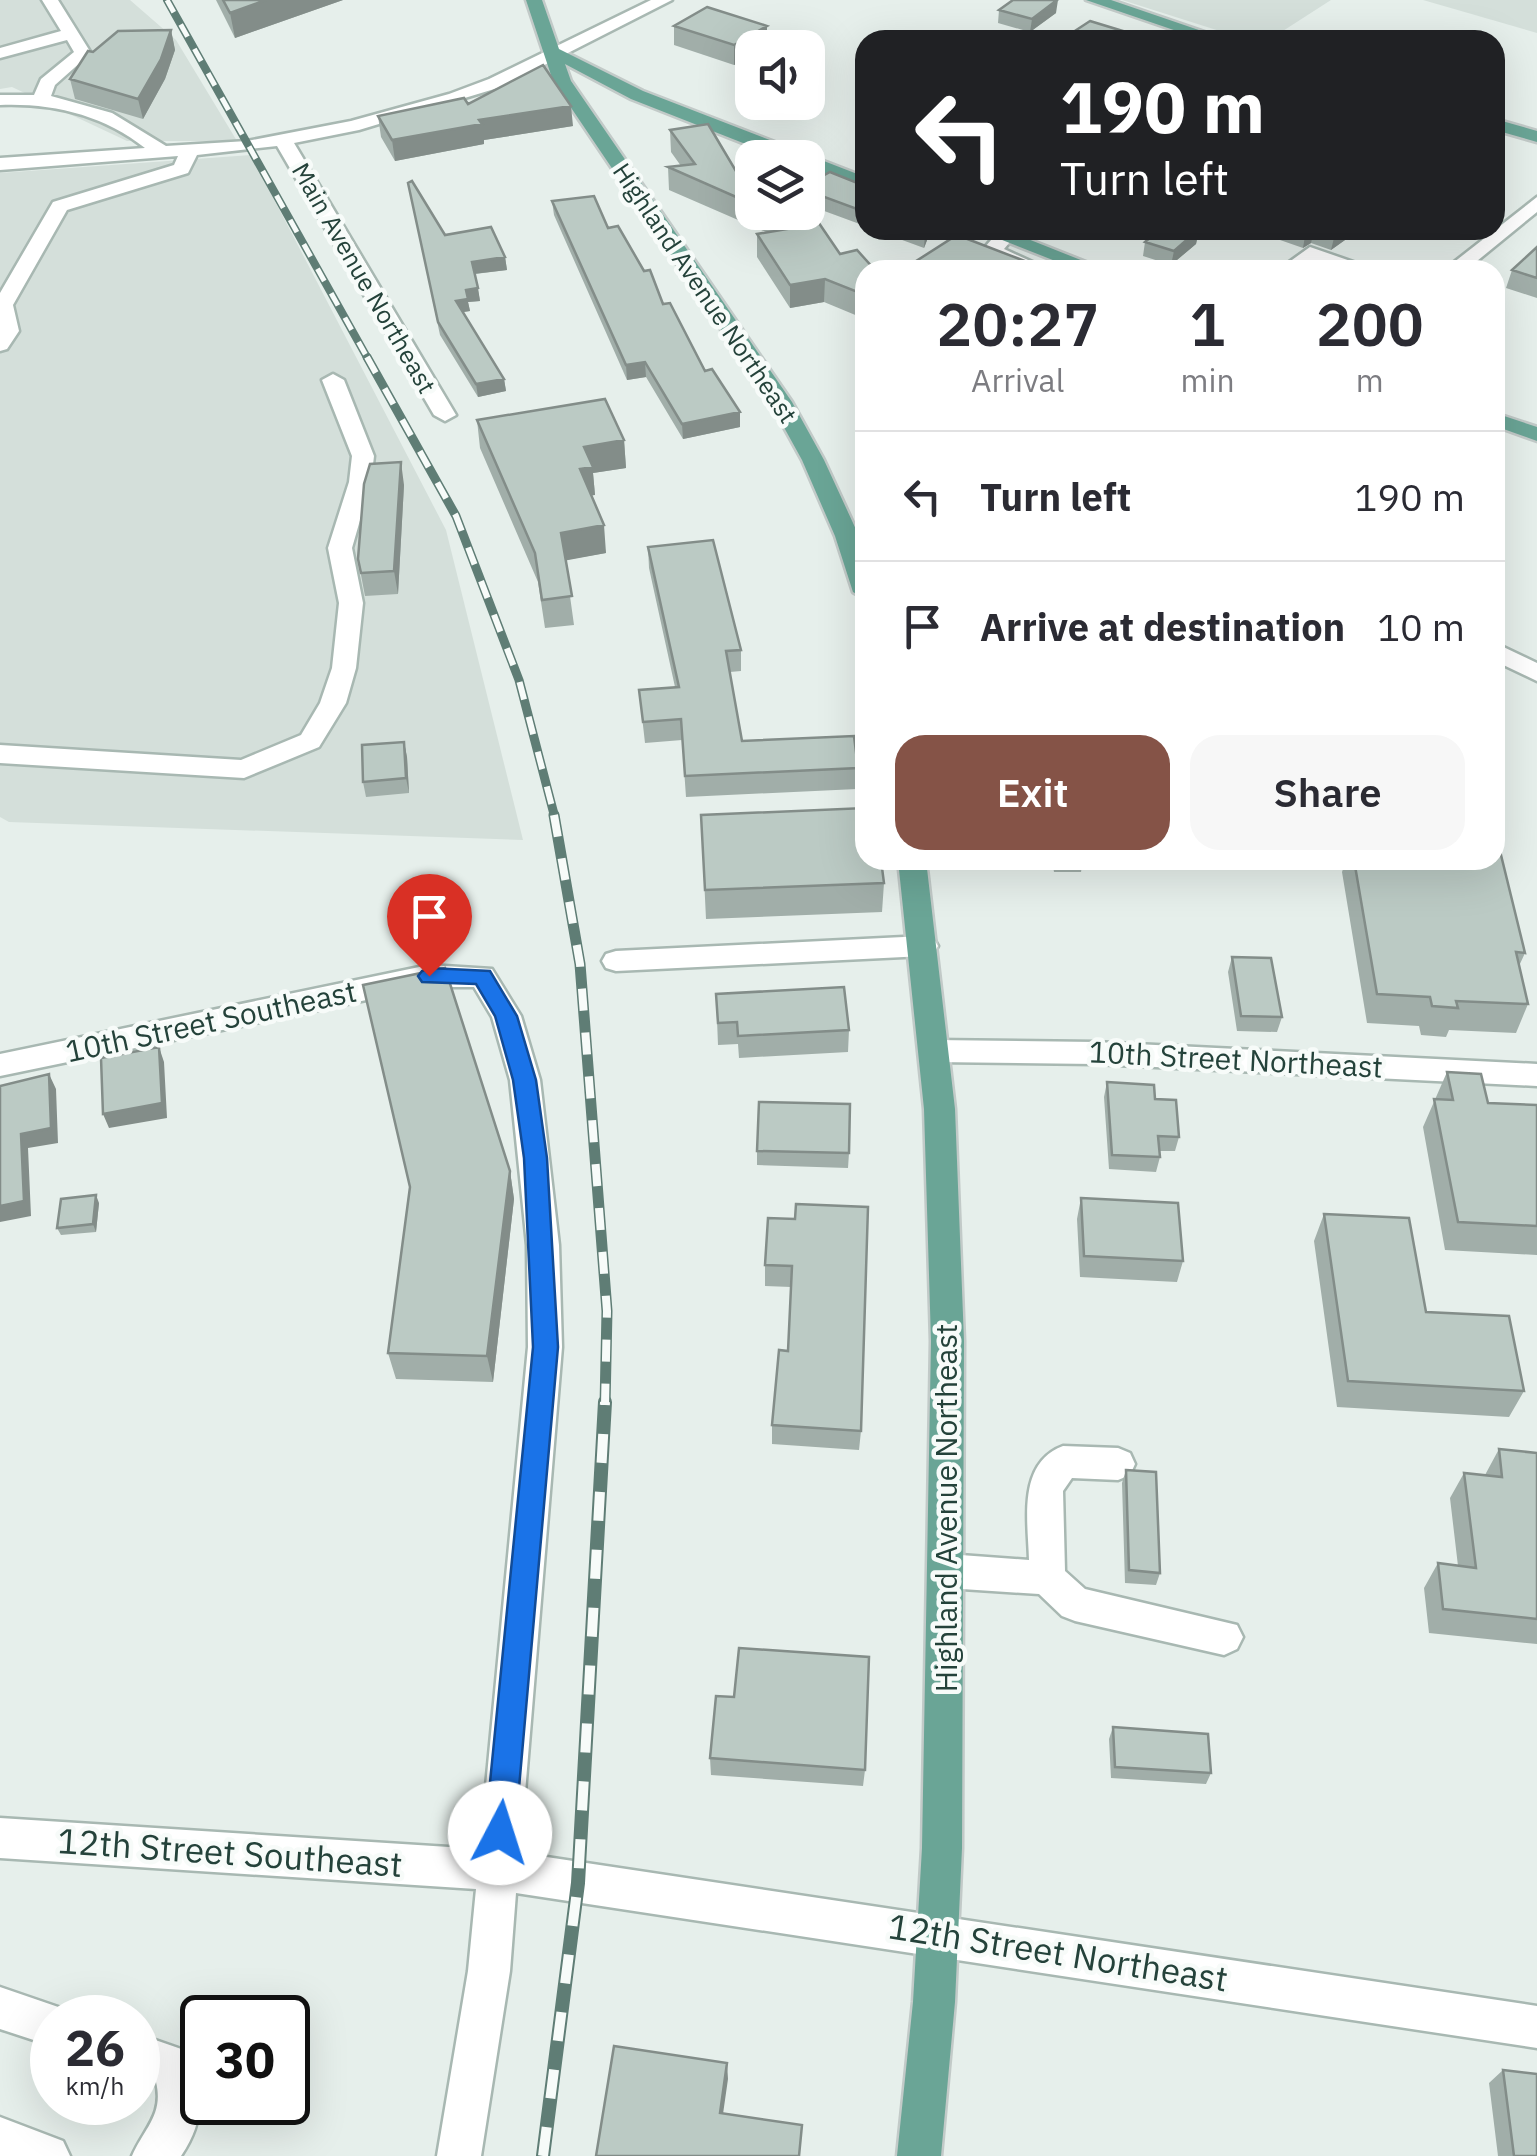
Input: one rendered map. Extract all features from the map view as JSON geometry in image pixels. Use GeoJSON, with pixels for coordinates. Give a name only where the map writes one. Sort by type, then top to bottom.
{"type":"FeatureCollection","features":[{"type":"Feature","properties":{"kind":"main road","name":"Highland Avenue Northeast"},"geometry":{"type":"LineString","coordinates":[[534,0],[562,80],[781,402],[855,533]]}},
{"type":"Feature","properties":{"kind":"main road"},"geometry":{"type":"LineString","coordinates":[[1094,0],[1188,30]]}},
{"type":"Feature","properties":{"kind":"main road"},"geometry":{"type":"LineString","coordinates":[[556,54],[637,95],[753,140]]}},
{"type":"Feature","properties":{"kind":"main road"},"geometry":{"type":"LineString","coordinates":[[1505,127],[1537,137]]}},
{"type":"Feature","properties":{"kind":"main road"},"geometry":{"type":"LineString","coordinates":[[825,168],[855,179]]}},
{"type":"Feature","properties":{"kind":"main road"},"geometry":{"type":"LineString","coordinates":[[1013,240],[1062,260]]}},
{"type":"Feature","properties":{"kind":"main road"},"geometry":{"type":"LineString","coordinates":[[1505,423],[1537,434]]}},
{"type":"Feature","properties":{"kind":"main road","name":"Highland Avenue Northeast"},"geometry":{"type":"LineString","coordinates":[[913,870],[935,1050],[947,1310],[940,1934],[935,2024],[919,2156]]}},
{"type":"Feature","properties":{"kind":"street"},"geometry":{"type":"LineString","coordinates":[[42,98],[47,83],[83,54],[50,0]]}},
{"type":"Feature","properties":{"kind":"street"},"geometry":{"type":"LineString","coordinates":[[0,164],[246,146],[455,98],[556,54],[664,0]]}},
{"type":"Feature","properties":{"kind":"street"},"geometry":{"type":"LineString","coordinates":[[0,54],[70,34]]}},
{"type":"Feature","properties":{"kind":"street"},"geometry":{"type":"LineString","coordinates":[[0,54],[58,75]]}},
{"type":"Feature","properties":{"kind":"street"},"geometry":{"type":"LineString","coordinates":[[0,100],[42,98],[62,102],[134,132],[160,151]]}},
{"type":"Feature","properties":{"kind":"street","name":"Main Avenue Northeast"},"geometry":{"type":"LineString","coordinates":[[283,140],[444,415]]}},
{"type":"Feature","properties":{"kind":"street"},"geometry":{"type":"LineString","coordinates":[[0,345],[9,331],[3,305],[60,206],[182,169],[190,150]]}},
{"type":"Feature","properties":{"kind":"street"},"geometry":{"type":"LineString","coordinates":[[1505,229],[1537,203]]}},
{"type":"Feature","properties":{"kind":"street"},"geometry":{"type":"LineString","coordinates":[[994,240],[992,251],[1015,260]]}},
{"type":"Feature","properties":{"kind":"street"},"geometry":{"type":"LineString","coordinates":[[1466,260],[1491,240]]}},
{"type":"Feature","properties":{"kind":"street"},"geometry":{"type":"LineString","coordinates":[[1301,260],[1310,253],[1330,260]]}},
{"type":"Feature","properties":{"kind":"street"},"geometry":{"type":"LineString","coordinates":[[0,754],[244,768],[310,740],[333,703],[344,668],[350,603],[340,548],[360,482],[362,456],[333,380]]}},
{"type":"Feature","properties":{"kind":"street"},"geometry":{"type":"LineString","coordinates":[[1505,656],[1537,672]]}},
{"type":"Feature","properties":{"kind":"street"},"geometry":{"type":"LineString","coordinates":[[616,961],[924,946]]}},
{"type":"Feature","properties":{"kind":"street","name":"10th Street Southeast"},"geometry":{"type":"LineString","coordinates":[[0,1065],[429,976],[482,976],[506,1016],[525,1080],[541,1228],[545,1347],[497,1870]]}},
{"type":"Feature","properties":{"kind":"street","name":"10th Street Northeast"},"geometry":{"type":"LineString","coordinates":[[935,1050],[1095,1053],[1537,1075]]}},
{"type":"Feature","properties":{"kind":"street"},"geometry":{"type":"LineString","coordinates":[[1046,1578],[1045,1486],[1063,1462],[1118,1464]]}},
{"type":"Feature","properties":{"kind":"street"},"geometry":{"type":"LineString","coordinates":[[947,1571],[1046,1578],[1075,1604],[1224,1638]]}},
{"type":"Feature","properties":{"kind":"street","name":"12th Street Southeast"},"geometry":{"type":"LineString","coordinates":[[0,1838],[497,1870],[578,1883]]}},
{"type":"Feature","properties":{"kind":"street"},"geometry":{"type":"LineString","coordinates":[[459,2156],[489,1971],[497,1870]]}},
{"type":"Feature","properties":{"kind":"street","name":"12th Street Northeast"},"geometry":{"type":"LineString","coordinates":[[578,1883],[940,1934],[1537,2027]]}},
{"type":"Feature","properties":{"kind":"street"},"geometry":{"type":"LineString","coordinates":[[0,2008],[30,2018]]}},
{"type":"Feature","properties":{"kind":"street"},"geometry":{"type":"LineString","coordinates":[[154,2156],[178,2122],[182,2088],[172,2066],[160,2062]]}},
{"type":"Feature","properties":{"kind":"street"},"geometry":{"type":"LineString","coordinates":[[0,2139],[48,2156]]}},
{"type":"Feature","properties":{"kind":"shaded area"},"geometry":{"type":"Polygon","coordinates":[[[0,0],[130,0],[176,40],[237,141],[127,141],[12,87],[0,89],[0,0]]]}},
{"type":"Feature","properties":{"kind":"shaded area"},"geometry":{"type":"Polygon","coordinates":[[[1122,0],[1331,0],[1284,30],[1216,30],[1122,0]]]}},
{"type":"Feature","properties":{"kind":"shaded area"},"geometry":{"type":"Polygon","coordinates":[[[1423,0],[1537,0],[1537,33],[1423,0]]]}},
{"type":"Feature","properties":{"kind":"shaded area"},"geometry":{"type":"Polygon","coordinates":[[[251,155],[446,530],[523,840],[9,822],[0,817],[0,173],[251,155]]]}},
{"type":"Feature","properties":{"kind":"building"},"geometry":{"type":"Polygon","coordinates":[[[223,0],[266,0],[230,13],[223,0]]]}},
{"type":"Feature","properties":{"kind":"building"},"geometry":{"type":"Polygon","coordinates":[[[1013,0],[1057,0],[1032,19],[999,10],[1013,0]]]}},
{"type":"Feature","properties":{"kind":"building"},"geometry":{"type":"Polygon","coordinates":[[[707,7],[767,26],[760,30],[735,30],[734,45],[674,26],[707,7]]]}},
{"type":"Feature","properties":{"kind":"building"},"geometry":{"type":"Polygon","coordinates":[[[1090,21],[1119,30],[1076,30],[1090,21]]]}},
{"type":"Feature","properties":{"kind":"building"},"geometry":{"type":"Polygon","coordinates":[[[171,30],[161,59],[138,99],[70,79],[88,51],[93,52],[118,31],[171,30]]]}},
{"type":"Feature","properties":{"kind":"building"},"geometry":{"type":"Polygon","coordinates":[[[543,65],[571,106],[479,120],[482,124],[392,140],[378,116],[464,98],[468,104],[543,65]]]}},
{"type":"Feature","properties":{"kind":"building"},"geometry":{"type":"Polygon","coordinates":[[[708,124],[735,169],[735,197],[668,167],[695,164],[670,130],[708,124]]]}},
{"type":"Feature","properties":{"kind":"building"},"geometry":{"type":"Polygon","coordinates":[[[830,172],[855,182],[855,208],[825,197],[825,175],[830,172]]]}},
{"type":"Feature","properties":{"kind":"building"},"geometry":{"type":"Polygon","coordinates":[[[412,181],[445,235],[491,227],[505,257],[472,262],[478,288],[466,290],[468,299],[456,301],[504,379],[476,384],[438,322],[408,183],[412,181]]]}},
{"type":"Feature","properties":{"kind":"building"},"geometry":{"type":"Polygon","coordinates":[[[594,196],[608,228],[618,226],[644,271],[650,270],[663,304],[670,303],[705,371],[712,369],[740,412],[682,424],[645,362],[626,365],[552,201],[594,196]]]}},
{"type":"Feature","properties":{"kind":"building"},"geometry":{"type":"Polygon","coordinates":[[[824,230],[840,254],[857,250],[866,260],[855,260],[855,291],[825,279],[790,285],[757,234],[824,230]]]}},
{"type":"Feature","properties":{"kind":"building"},"geometry":{"type":"Polygon","coordinates":[[[949,240],[970,240],[1022,260],[918,260],[949,240]]]}},
{"type":"Feature","properties":{"kind":"building"},"geometry":{"type":"Polygon","coordinates":[[[1147,240],[1187,240],[1174,251],[1145,242],[1147,240]]]}},
{"type":"Feature","properties":{"kind":"building"},"geometry":{"type":"Polygon","coordinates":[[[1537,247],[1537,278],[1512,270],[1537,247]]]}},
{"type":"Feature","properties":{"kind":"building"},"geometry":{"type":"Polygon","coordinates":[[[605,399],[624,440],[584,447],[593,467],[580,469],[604,525],[561,533],[572,596],[542,600],[535,553],[477,420],[605,399]]]}},
{"type":"Feature","properties":{"kind":"building"},"geometry":{"type":"Polygon","coordinates":[[[401,462],[394,571],[361,573],[358,559],[364,484],[370,464],[401,462]]]}},
{"type":"Feature","properties":{"kind":"building"},"geometry":{"type":"Polygon","coordinates":[[[713,540],[741,650],[726,651],[742,741],[854,736],[855,768],[685,776],[681,719],[643,722],[639,690],[679,687],[648,547],[713,540]]]}},
{"type":"Feature","properties":{"kind":"building"},"geometry":{"type":"Polygon","coordinates":[[[404,742],[406,778],[363,782],[362,745],[404,742]]]}},
{"type":"Feature","properties":{"kind":"building"},"geometry":{"type":"Polygon","coordinates":[[[855,808],[855,870],[882,870],[884,883],[705,890],[701,815],[855,808]]]}},
{"type":"Feature","properties":{"kind":"building"},"geometry":{"type":"Polygon","coordinates":[[[1356,870],[1505,870],[1525,953],[1516,952],[1528,1004],[1456,1001],[1458,1008],[1432,1006],[1430,997],[1377,994],[1356,870]]]}},
{"type":"Feature","properties":{"kind":"building"},"geometry":{"type":"Polygon","coordinates":[[[1232,957],[1271,958],[1282,1017],[1241,1016],[1232,957]]]}},
{"type":"Feature","properties":{"kind":"building"},"geometry":{"type":"Polygon","coordinates":[[[445,968],[510,1171],[487,1356],[388,1353],[410,1187],[363,985],[445,968]]]}},
{"type":"Feature","properties":{"kind":"building"},"geometry":{"type":"Polygon","coordinates":[[[844,987],[849,1030],[738,1036],[737,1022],[718,1023],[716,994],[844,987]]]}},
{"type":"Feature","properties":{"kind":"building"},"geometry":{"type":"Polygon","coordinates":[[[159,1047],[162,1103],[103,1114],[101,1058],[159,1047]]]}},
{"type":"Feature","properties":{"kind":"building"},"geometry":{"type":"Polygon","coordinates":[[[1447,1072],[1481,1074],[1488,1103],[1537,1105],[1537,1226],[1458,1222],[1434,1099],[1453,1100],[1447,1072]]]}},
{"type":"Feature","properties":{"kind":"building"},"geometry":{"type":"Polygon","coordinates":[[[49,1074],[51,1128],[21,1134],[24,1201],[0,1206],[0,1086],[49,1074]]]}},
{"type":"Feature","properties":{"kind":"building"},"geometry":{"type":"Polygon","coordinates":[[[1107,1082],[1154,1085],[1155,1099],[1176,1100],[1179,1137],[1158,1136],[1160,1157],[1112,1155],[1107,1082]]]}},
{"type":"Feature","properties":{"kind":"building"},"geometry":{"type":"Polygon","coordinates":[[[759,1102],[850,1104],[849,1153],[757,1151],[759,1102]]]}},
{"type":"Feature","properties":{"kind":"building"},"geometry":{"type":"Polygon","coordinates":[[[96,1195],[93,1224],[57,1228],[61,1199],[96,1195]]]}},
{"type":"Feature","properties":{"kind":"building"},"geometry":{"type":"Polygon","coordinates":[[[1081,1198],[1178,1203],[1183,1261],[1084,1256],[1081,1198]]]}},
{"type":"Feature","properties":{"kind":"building"},"geometry":{"type":"Polygon","coordinates":[[[796,1204],[868,1207],[861,1431],[772,1425],[779,1350],[788,1351],[792,1266],[765,1265],[768,1218],[795,1219],[796,1204]]]}},
{"type":"Feature","properties":{"kind":"building"},"geometry":{"type":"Polygon","coordinates":[[[1324,1214],[1409,1218],[1426,1312],[1509,1316],[1524,1391],[1348,1381],[1324,1214]]]}},
{"type":"Feature","properties":{"kind":"building"},"geometry":{"type":"Polygon","coordinates":[[[1499,1449],[1537,1453],[1537,1619],[1443,1609],[1438,1563],[1476,1568],[1464,1473],[1502,1477],[1499,1449]]]}},
{"type":"Feature","properties":{"kind":"building"},"geometry":{"type":"Polygon","coordinates":[[[1126,1470],[1156,1472],[1160,1573],[1129,1570],[1126,1470]]]}},
{"type":"Feature","properties":{"kind":"building"},"geometry":{"type":"Polygon","coordinates":[[[739,1648],[869,1657],[865,1770],[710,1758],[716,1696],[734,1697],[739,1648]]]}},
{"type":"Feature","properties":{"kind":"building"},"geometry":{"type":"Polygon","coordinates":[[[1113,1727],[1208,1734],[1211,1773],[1115,1767],[1113,1727]]]}},
{"type":"Feature","properties":{"kind":"building"},"geometry":{"type":"Polygon","coordinates":[[[614,2046],[727,2063],[720,2113],[802,2125],[799,2156],[596,2156],[614,2046]]]}},
{"type":"Feature","properties":{"kind":"building"},"geometry":{"type":"Polygon","coordinates":[[[1503,2070],[1537,2074],[1537,2156],[1514,2156],[1503,2070]]]}},
{"type":"Feature","properties":{"kind":"railway"},"geometry":{"type":"LineString","coordinates":[[167,0],[368,359]]}},
{"type":"Feature","properties":{"kind":"railway"},"geometry":{"type":"LineString","coordinates":[[367,357],[456,516],[519,680],[555,818]]}},
{"type":"Feature","properties":{"kind":"railway"},"geometry":{"type":"LineString","coordinates":[[554,815],[580,964],[607,1311],[605,1405]]}},
{"type":"Feature","properties":{"kind":"railway"},"geometry":{"type":"LineString","coordinates":[[543,2156],[578,1883],[605,1402]]}},
{"type":"Feature","properties":{"kind":"route"},"geometry":{"type":"LineString","coordinates":[[429,976],[482,976],[506,1016],[525,1080],[536,1158],[545,1347],[500,1833]]}}]}
